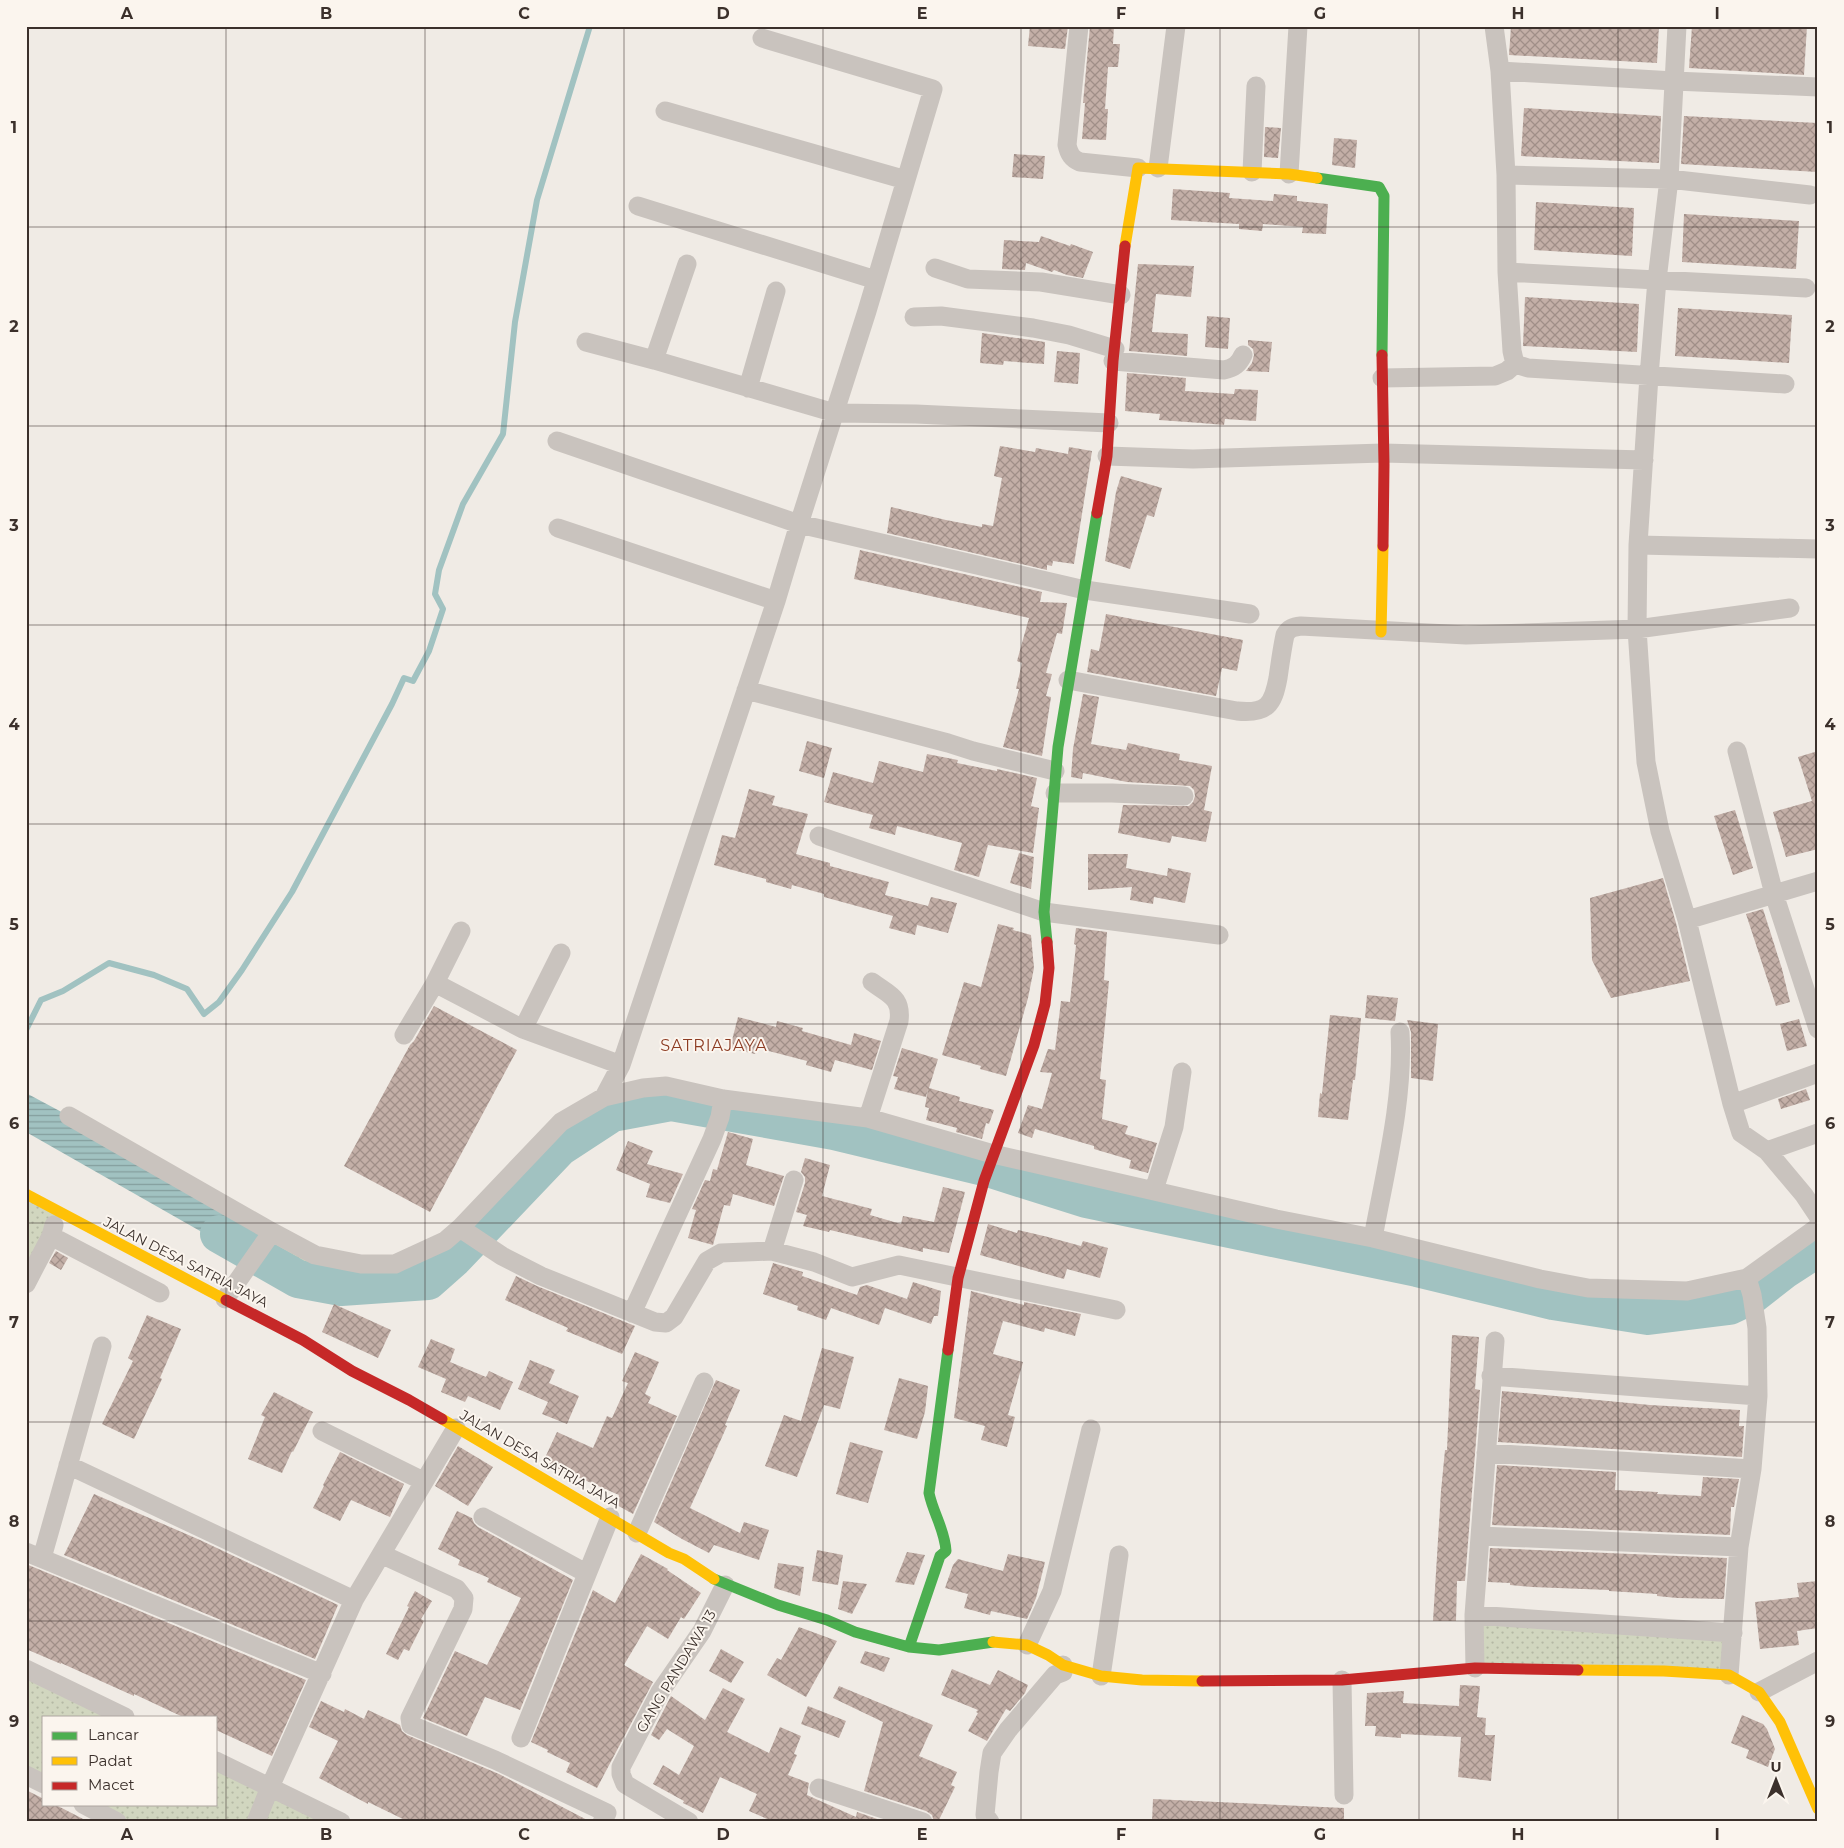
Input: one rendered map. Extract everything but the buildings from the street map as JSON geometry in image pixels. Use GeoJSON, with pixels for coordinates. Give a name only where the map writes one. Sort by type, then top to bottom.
{"type":"FeatureCollection","features":[{"type":"Feature","properties":{"kind":"street"},"geometry":{"type":"LineString","coordinates":[[1079,26],[1067,145],[1071,157],[1080,162],[1138,168],[1288,174],[1379,188],[1382,192],[1385,209],[1381,632]]}},
{"type":"Feature","properties":{"kind":"street"},"geometry":{"type":"LineString","coordinates":[[1158,168],[1176,26]]}},
{"type":"Feature","properties":{"kind":"street"},"geometry":{"type":"LineString","coordinates":[[1288,174],[1298,26]]}},
{"type":"Feature","properties":{"kind":"street"},"geometry":{"type":"LineString","coordinates":[[1494,26],[1500,71],[1506,175],[1512,351],[1515,364]]}},
{"type":"Feature","properties":{"kind":"street"},"geometry":{"type":"LineString","coordinates":[[1677,26],[1669,179],[1656,280],[1638,544],[1637,629],[1646,762],[1660,831],[1687,920],[1732,1104],[1741,1133],[1767,1151],[1804,1195],[1818,1216]]}},
{"type":"Feature","properties":{"kind":"street"},"geometry":{"type":"LineString","coordinates":[[604,1098],[621,1065],[776,601],[933,89],[762,38]]}},
{"type":"Feature","properties":{"kind":"street"},"geometry":{"type":"LineString","coordinates":[[1500,71],[1818,87]]}},
{"type":"Feature","properties":{"kind":"street"},"geometry":{"type":"LineString","coordinates":[[1252,172],[1256,86]]}},
{"type":"Feature","properties":{"kind":"street"},"geometry":{"type":"LineString","coordinates":[[665,111],[906,180]]}},
{"type":"Feature","properties":{"kind":"street"},"geometry":{"type":"LineString","coordinates":[[909,1647],[940,1556],[946,1551],[945,1537],[930,1501],[930,1493],[958,1278],[984,1181],[1034,1045],[1045,1004],[1049,968],[1044,912],[1055,793],[1055,770],[1068,680],[1107,456],[1114,355],[1126,238],[1138,168]]}},
{"type":"Feature","properties":{"kind":"street"},"geometry":{"type":"LineString","coordinates":[[1506,175],[1669,179],[1810,195]]}},
{"type":"Feature","properties":{"kind":"street"},"geometry":{"type":"LineString","coordinates":[[638,206],[876,280]]}},
{"type":"Feature","properties":{"kind":"street"},"geometry":{"type":"LineString","coordinates":[[654,360],[687,264]]}},
{"type":"Feature","properties":{"kind":"street"},"geometry":{"type":"LineString","coordinates":[[935,268],[968,278],[1041,282],[1121,295]]}},
{"type":"Feature","properties":{"kind":"street"},"geometry":{"type":"LineString","coordinates":[[1508,272],[1806,288]]}},
{"type":"Feature","properties":{"kind":"street"},"geometry":{"type":"LineString","coordinates":[[748,388],[776,291]]}},
{"type":"Feature","properties":{"kind":"street"},"geometry":{"type":"LineString","coordinates":[[914,316],[941,316],[1033,328],[1069,335],[1114,355],[1224,370],[1232,369],[1243,355]]}},
{"type":"Feature","properties":{"kind":"street"},"geometry":{"type":"LineString","coordinates":[[586,342],[835,413],[916,414],[1109,423]]}},
{"type":"Feature","properties":{"kind":"street"},"geometry":{"type":"LineString","coordinates":[[1382,378],[1496,376],[1507,371],[1515,364]]}},
{"type":"Feature","properties":{"kind":"street"},"geometry":{"type":"LineString","coordinates":[[1515,364],[1528,368],[1785,384]]}},
{"type":"Feature","properties":{"kind":"street"},"geometry":{"type":"LineString","coordinates":[[557,442],[799,524],[1085,590],[1250,614]]}},
{"type":"Feature","properties":{"kind":"street"},"geometry":{"type":"LineString","coordinates":[[1107,456],[1193,459],[1384,453],[1644,460]]}},
{"type":"Feature","properties":{"kind":"street"},"geometry":{"type":"LineString","coordinates":[[558,528],[776,601]]}},
{"type":"Feature","properties":{"kind":"street"},"geometry":{"type":"LineString","coordinates":[[1638,544],[1818,549]]}},
{"type":"Feature","properties":{"kind":"street"},"geometry":{"type":"LineString","coordinates":[[1068,680],[1238,711],[1256,711],[1263,709],[1273,699],[1285,635],[1291,628],[1301,626],[1381,632],[1466,635],[1637,629],[1790,608]]}},
{"type":"Feature","properties":{"kind":"street"},"geometry":{"type":"LineString","coordinates":[[746,690],[973,751],[1055,770]]}},
{"type":"Feature","properties":{"kind":"street"},"geometry":{"type":"LineString","coordinates":[[1737,751],[1774,894],[1809,976],[1818,1029]]}},
{"type":"Feature","properties":{"kind":"street"},"geometry":{"type":"LineString","coordinates":[[1055,793],[1184,796]]}},
{"type":"Feature","properties":{"kind":"street"},"geometry":{"type":"LineString","coordinates":[[819,836],[1044,912],[1219,935]]}},
{"type":"Feature","properties":{"kind":"street"},"geometry":{"type":"LineString","coordinates":[[1687,920],[1818,881]]}},
{"type":"Feature","properties":{"kind":"street"},"geometry":{"type":"LineString","coordinates":[[404,1035],[435,984],[461,931]]}},
{"type":"Feature","properties":{"kind":"street"},"geometry":{"type":"LineString","coordinates":[[523,1029],[562,953]]}},
{"type":"Feature","properties":{"kind":"street"},"geometry":{"type":"LineString","coordinates":[[868,1118],[899,1021],[900,1011],[896,1000],[872,982]]}},
{"type":"Feature","properties":{"kind":"street"},"geometry":{"type":"LineString","coordinates":[[435,984],[523,1029],[621,1065]]}},
{"type":"Feature","properties":{"kind":"street"},"geometry":{"type":"LineString","coordinates":[[1373,1238],[1398,1100],[1401,1053],[1400,1032]]}},
{"type":"Feature","properties":{"kind":"street"},"geometry":{"type":"LineString","coordinates":[[1154,1190],[1174,1127],[1182,1072]]}},
{"type":"Feature","properties":{"kind":"street"},"geometry":{"type":"LineString","coordinates":[[1732,1104],[1818,1073]]}},
{"type":"Feature","properties":{"kind":"street"},"geometry":{"type":"LineString","coordinates":[[69,1116],[315,1255],[361,1264],[395,1264],[445,1241],[460,1228],[556,1126],[604,1098],[643,1088],[666,1086],[723,1098],[868,1118],[993,1154],[1276,1219],[1373,1238],[1540,1279],[1588,1288],[1687,1291],[1750,1286],[1818,1226]]}},
{"type":"Feature","properties":{"kind":"street"},"geometry":{"type":"LineString","coordinates":[[632,1313],[712,1139],[720,1117],[723,1098]]}},
{"type":"Feature","properties":{"kind":"street"},"geometry":{"type":"LineString","coordinates":[[1767,1151],[1818,1132]]}},
{"type":"Feature","properties":{"kind":"street"},"geometry":{"type":"LineString","coordinates":[[772,1251],[794,1180]]}},
{"type":"Feature","properties":{"kind":"street","name":"JALAN DESA SATRIA JAYA"},"geometry":{"type":"LineString","coordinates":[[26,1194],[227,1297],[303,1340],[352,1371],[456,1428],[564,1493],[610,1517],[669,1553],[684,1559],[706,1575],[725,1585],[798,1612],[827,1620],[855,1632],[909,1647],[939,1650],[996,1642],[1027,1645],[1063,1665],[1101,1676],[1142,1680],[1206,1682],[1342,1680],[1475,1668],[1664,1671],[1729,1675]]}},
{"type":"Feature","properties":{"kind":"street"},"geometry":{"type":"LineString","coordinates":[[26,1284],[51,1236],[58,1212]]}},
{"type":"Feature","properties":{"kind":"street"},"geometry":{"type":"LineString","coordinates":[[460,1228],[502,1256],[541,1276],[655,1322],[666,1323],[674,1317],[707,1261],[721,1253],[772,1251],[814,1262],[852,1277],[899,1265],[1116,1310]]}},
{"type":"Feature","properties":{"kind":"street"},"geometry":{"type":"LineString","coordinates":[[227,1297],[272,1232]]}},
{"type":"Feature","properties":{"kind":"street"},"geometry":{"type":"LineString","coordinates":[[51,1236],[160,1293]]}},
{"type":"Feature","properties":{"kind":"street"},"geometry":{"type":"LineString","coordinates":[[1750,1286],[1757,1328],[1758,1396],[1752,1469],[1740,1547],[1729,1675],[1759,1692],[1780,1722],[1818,1809]]}},
{"type":"Feature","properties":{"kind":"street"},"geometry":{"type":"LineString","coordinates":[[1475,1668],[1474,1615],[1495,1341]]}},
{"type":"Feature","properties":{"kind":"street"},"geometry":{"type":"LineString","coordinates":[[102,1346],[68,1465],[34,1555],[322,1674]]}},
{"type":"Feature","properties":{"kind":"street"},"geometry":{"type":"LineString","coordinates":[[1491,1376],[1758,1396]]}},
{"type":"Feature","properties":{"kind":"street"},"geometry":{"type":"LineString","coordinates":[[637,1533],[704,1382]]}},
{"type":"Feature","properties":{"kind":"street"},"geometry":{"type":"LineString","coordinates":[[256,1822],[354,1600],[383,1555],[423,1481],[456,1428]]}},
{"type":"Feature","properties":{"kind":"street"},"geometry":{"type":"LineString","coordinates":[[1027,1645],[1052,1591],[1091,1429]]}},
{"type":"Feature","properties":{"kind":"street"},"geometry":{"type":"LineString","coordinates":[[322,1431],[423,1481]]}},
{"type":"Feature","properties":{"kind":"street"},"geometry":{"type":"LineString","coordinates":[[1486,1453],[1752,1469]]}},
{"type":"Feature","properties":{"kind":"street"},"geometry":{"type":"LineString","coordinates":[[68,1465],[354,1600]]}},
{"type":"Feature","properties":{"kind":"street"},"geometry":{"type":"LineString","coordinates":[[483,1517],[586,1573]]}},
{"type":"Feature","properties":{"kind":"street"},"geometry":{"type":"LineString","coordinates":[[521,1738],[610,1517]]}},
{"type":"Feature","properties":{"kind":"street"},"geometry":{"type":"LineString","coordinates":[[1481,1536],[1740,1547]]}},
{"type":"Feature","properties":{"kind":"street"},"geometry":{"type":"LineString","coordinates":[[383,1555],[457,1589],[464,1598],[463,1609],[410,1718],[411,1725],[495,1760],[607,1813],[602,1822]]}},
{"type":"Feature","properties":{"kind":"street"},"geometry":{"type":"LineString","coordinates":[[1101,1676],[1119,1555]]}},
{"type":"Feature","properties":{"kind":"street","name":"GANG PANDAWA 13"},"geometry":{"type":"LineString","coordinates":[[689,1822],[625,1784],[621,1774],[622,1763],[660,1692],[702,1631],[725,1585]]}},
{"type":"Feature","properties":{"kind":"street"},"geometry":{"type":"LineString","coordinates":[[1474,1615],[1733,1633]]}},
{"type":"Feature","properties":{"kind":"street"},"geometry":{"type":"LineString","coordinates":[[1759,1692],[1818,1661]]}},
{"type":"Feature","properties":{"kind":"street"},"geometry":{"type":"LineString","coordinates":[[990,1822],[985,1815],[992,1753],[1008,1730],[1054,1675],[1063,1672],[1063,1665]]}},
{"type":"Feature","properties":{"kind":"street"},"geometry":{"type":"LineString","coordinates":[[26,1668],[123,1716]]}},
{"type":"Feature","properties":{"kind":"street"},"geometry":{"type":"LineString","coordinates":[[1342,1680],[1344,1795]]}},
{"type":"Feature","properties":{"kind":"street"},"geometry":{"type":"LineString","coordinates":[[218,1762],[341,1822]]}},
{"type":"Feature","properties":{"kind":"street"},"geometry":{"type":"LineString","coordinates":[[26,1775],[42,1783]]}},
{"type":"Feature","properties":{"kind":"street"},"geometry":{"type":"LineString","coordinates":[[819,1788],[924,1822]]}},
{"type":"Feature","properties":{"kind":"street"},"geometry":{"type":"LineString","coordinates":[[87,1806],[117,1822]]}},
{"type":"Feature","properties":{"kind":"green space"},"geometry":{"type":"Polygon","coordinates":[[[643,1088],[868,1118],[1588,1288],[1747,1278],[1818,1227],[1818,1248],[1784,1270],[1752,1295],[1729,1306],[1648,1316],[1553,1301],[1417,1268],[1086,1199],[988,1168],[834,1131],[671,1102],[612,1113],[560,1147],[454,1258],[428,1281],[341,1287],[298,1279],[257,1255],[272,1232],[361,1264],[428,1250],[561,1122],[643,1088]]]}},
{"type":"Feature","properties":{"kind":"green space"},"geometry":{"type":"Polygon","coordinates":[[[26,1194],[58,1212],[26,1284],[26,1194]]]}},
{"type":"Feature","properties":{"kind":"green space"},"geometry":{"type":"Polygon","coordinates":[[[1474,1615],[1733,1633],[1729,1675],[1475,1668],[1474,1615]]]}},
{"type":"Feature","properties":{"kind":"green space"},"geometry":{"type":"Polygon","coordinates":[[[26,1669],[123,1716],[42,1716],[42,1783],[26,1775],[26,1669]]]}},
{"type":"Feature","properties":{"kind":"green space"},"geometry":{"type":"Polygon","coordinates":[[[218,1762],[341,1822],[117,1822],[87,1806],[218,1806],[218,1762]]]}},
{"type":"Feature","properties":{"kind":"water"},"geometry":{"type":"Polygon","coordinates":[[[26,1093],[272,1232],[251,1260],[26,1132],[26,1093]]]}},
{"type":"Feature","properties":{"kind":"waterway"},"geometry":{"type":"LineString","coordinates":[[26,1030],[41,1000],[63,991],[109,963],[154,975],[187,989],[204,1014],[219,1002],[292,892],[404,678],[413,681],[429,651],[443,609],[435,594],[439,570],[463,504],[503,434],[515,322],[537,200],[590,26]]}},
{"type":"Feature","properties":{"kind":"waterway"},"geometry":{"type":"LineString","coordinates":[[219,1234],[298,1279],[341,1287],[428,1281],[454,1258],[560,1147],[612,1113],[671,1102],[834,1131],[988,1168],[1086,1199],[1417,1268],[1553,1301],[1648,1316],[1729,1306],[1752,1295],[1784,1270],[1818,1248]]}},
{"type":"Feature","properties":{"kind":"traffic: fast"},"geometry":{"type":"LineString","coordinates":[[1317,178],[1379,187],[1384,196],[1382,355]]}},
{"type":"Feature","properties":{"kind":"traffic: fast"},"geometry":{"type":"LineString","coordinates":[[1047,942],[1044,912],[1058,747],[1097,513]]}},
{"type":"Feature","properties":{"kind":"traffic: fast"},"geometry":{"type":"LineString","coordinates":[[909,1647],[940,1556],[946,1551],[929,1493],[948,1350]]}},
{"type":"Feature","properties":{"kind":"traffic: fast"},"geometry":{"type":"LineString","coordinates":[[714,1579],[778,1605],[827,1620],[855,1632],[909,1647],[939,1650],[993,1642]]}},
{"type":"Feature","properties":{"kind":"traffic: slow"},"geometry":{"type":"LineString","coordinates":[[1125,246],[1138,168],[1289,174],[1317,178]]}},
{"type":"Feature","properties":{"kind":"traffic: slow"},"geometry":{"type":"LineString","coordinates":[[1381,632],[1383,546]]}},
{"type":"Feature","properties":{"kind":"traffic: slow"},"geometry":{"type":"LineString","coordinates":[[26,1194],[226,1300]]}},
{"type":"Feature","properties":{"kind":"traffic: slow"},"geometry":{"type":"LineString","coordinates":[[442,1419],[669,1553],[684,1559],[714,1579]]}},
{"type":"Feature","properties":{"kind":"traffic: slow"},"geometry":{"type":"LineString","coordinates":[[993,1642],[1027,1645],[1063,1665],[1101,1676],[1142,1680],[1202,1681]]}},
{"type":"Feature","properties":{"kind":"traffic: slow"},"geometry":{"type":"LineString","coordinates":[[1578,1670],[1664,1671],[1729,1675],[1759,1692],[1780,1722],[1818,1809]]}},
{"type":"Feature","properties":{"kind":"traffic: jam"},"geometry":{"type":"LineString","coordinates":[[1097,513],[1107,456],[1113,361],[1125,246]]}},
{"type":"Feature","properties":{"kind":"traffic: jam"},"geometry":{"type":"LineString","coordinates":[[1382,355],[1383,546]]}},
{"type":"Feature","properties":{"kind":"traffic: jam"},"geometry":{"type":"LineString","coordinates":[[948,1350],[958,1278],[984,1181],[1034,1045],[1045,1004],[1049,968],[1047,942]]}},
{"type":"Feature","properties":{"kind":"traffic: jam"},"geometry":{"type":"LineString","coordinates":[[226,1300],[303,1340],[352,1371],[442,1419]]}},
{"type":"Feature","properties":{"kind":"traffic: jam"},"geometry":{"type":"LineString","coordinates":[[1202,1681],[1342,1680],[1475,1668],[1578,1670]]}},
{"type":"Feature","properties":{"kind":"district","name":"SATRIAJAYA"},"geometry":{"type":"Point","coordinates":[714,1045]}}]}
